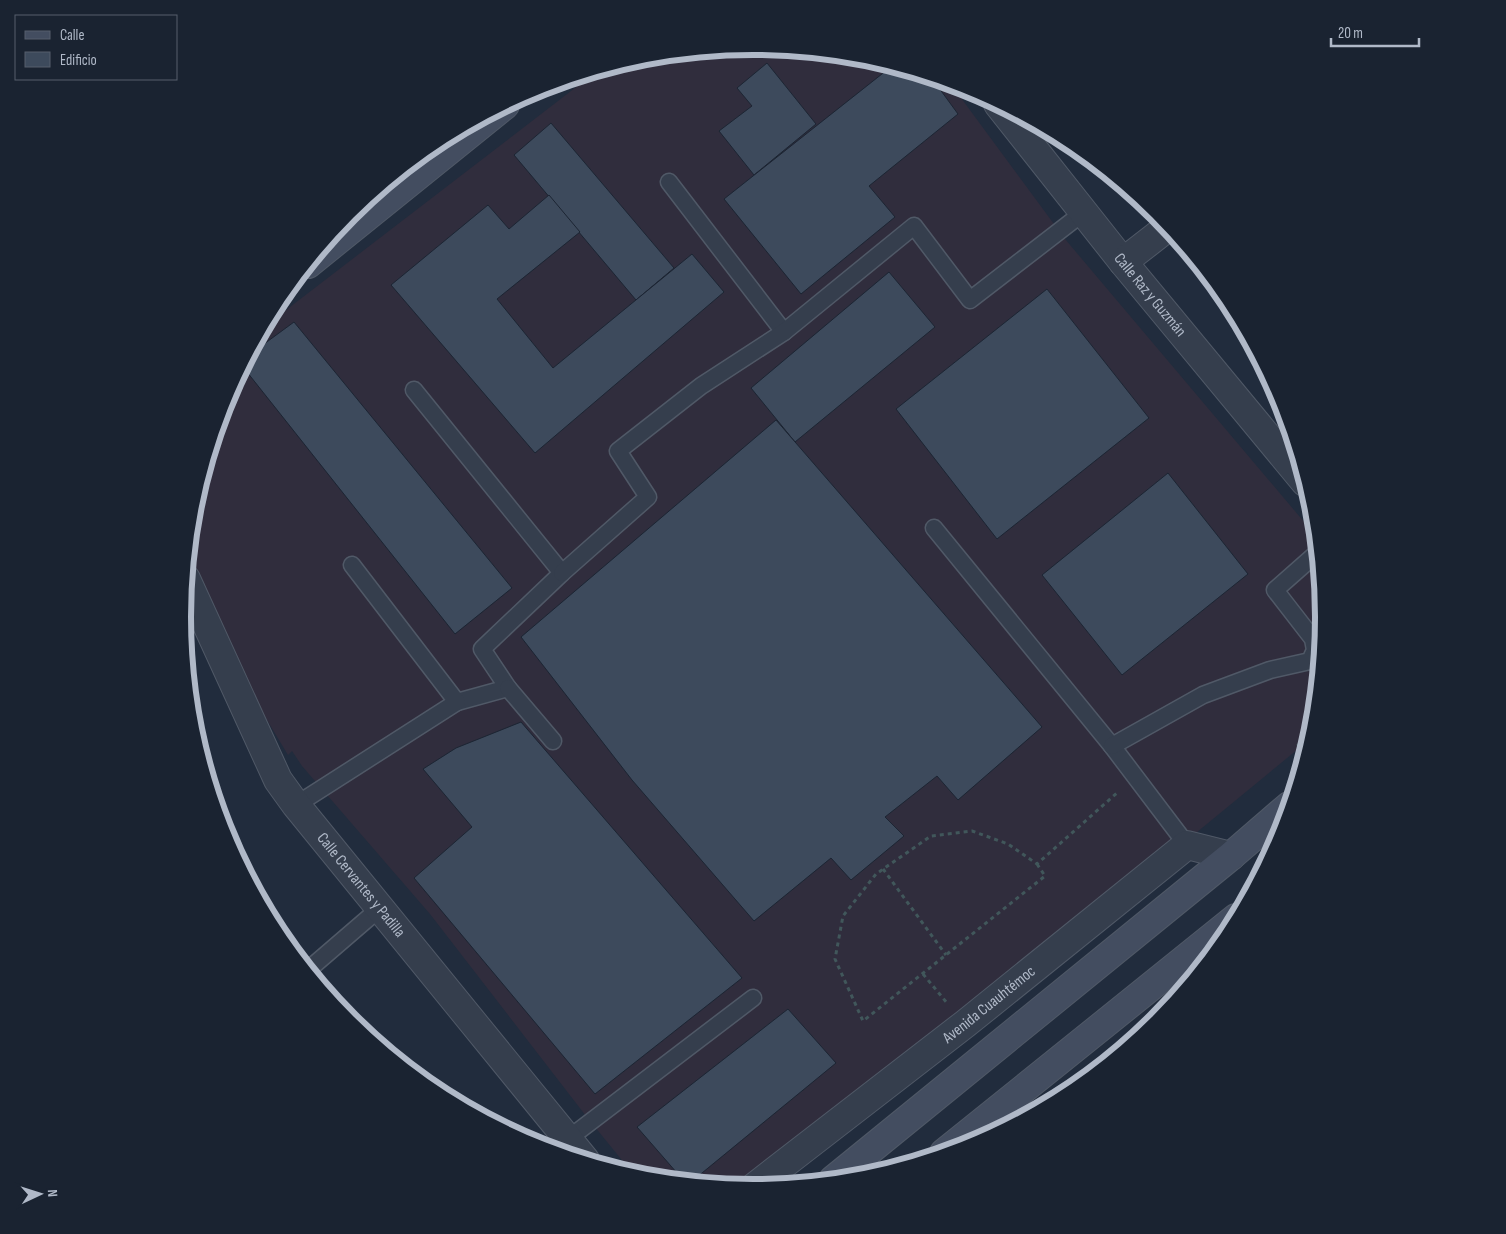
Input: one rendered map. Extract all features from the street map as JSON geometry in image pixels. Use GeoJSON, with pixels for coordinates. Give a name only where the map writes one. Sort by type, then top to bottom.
{"type":"FeatureCollection","features":[{"type":"Feature","properties":{"kind":"main road"},"geometry":{"type":"LineString","coordinates":[[329,247],[480,125]]}},
{"type":"Feature","properties":{"kind":"main road"},"geometry":{"type":"LineString","coordinates":[[844,1171],[1231,856],[1278,815]]}},
{"type":"Feature","properties":{"kind":"main road"},"geometry":{"type":"LineString","coordinates":[[963,1138],[1217,933]]}},
{"type":"Feature","properties":{"kind":"street","name":"Calle Raz y Guzmán"},"geometry":{"type":"LineString","coordinates":[[1007,116],[1123,262],[1295,469]]}},
{"type":"Feature","properties":{"kind":"street"},"geometry":{"type":"LineString","coordinates":[[1123,262],[1162,232]]}},
{"type":"Feature","properties":{"kind":"street","name":"Calle Cervantes y Padilla"},"geometry":{"type":"LineString","coordinates":[[192,591],[278,780],[296,805],[380,908],[560,1144]]}},
{"type":"Feature","properties":{"kind":"street"},"geometry":{"type":"LineString","coordinates":[[1187,845],[1231,856]]}},
{"type":"Feature","properties":{"kind":"street","name":"Avenida Cuauhtémoc"},"geometry":{"type":"LineString","coordinates":[[765,1179],[965,1024],[1187,845]]}},
{"type":"Feature","properties":{"kind":"lane"},"geometry":{"type":"LineString","coordinates":[[669,182],[784,332]]}},
{"type":"Feature","properties":{"kind":"lane"},"geometry":{"type":"LineString","coordinates":[[553,741],[508,688],[482,649],[562,573],[648,497],[618,451],[701,386],[784,332],[914,226],[970,300],[1084,212]]}},
{"type":"Feature","properties":{"kind":"lane"},"geometry":{"type":"LineString","coordinates":[[414,390],[562,573]]}},
{"type":"Feature","properties":{"kind":"lane"},"geometry":{"type":"LineString","coordinates":[[934,528],[1112,746],[1187,845]]}},
{"type":"Feature","properties":{"kind":"lane"},"geometry":{"type":"LineString","coordinates":[[1312,558],[1275,590],[1313,639],[1314,646]]}},
{"type":"Feature","properties":{"kind":"lane"},"geometry":{"type":"LineString","coordinates":[[352,565],[457,702]]}},
{"type":"Feature","properties":{"kind":"lane"},"geometry":{"type":"LineString","coordinates":[[1112,746],[1203,695],[1270,670],[1310,660],[1314,652]]}},
{"type":"Feature","properties":{"kind":"lane"},"geometry":{"type":"LineString","coordinates":[[296,805],[457,702],[508,688]]}},
{"type":"Feature","properties":{"kind":"lane"},"geometry":{"type":"LineString","coordinates":[[313,966],[380,908]]}},
{"type":"Feature","properties":{"kind":"lane"},"geometry":{"type":"LineString","coordinates":[[560,1144],[753,998]]}},
{"type":"Feature","properties":{"kind":"path"},"geometry":{"type":"LineString","coordinates":[[1037,864],[1135,777]]}},
{"type":"Feature","properties":{"kind":"path"},"geometry":{"type":"LineString","coordinates":[[972,831],[1008,844],[1037,864],[1045,876],[863,1022],[835,959],[843,916],[876,874],[931,836],[972,831]]}},
{"type":"Feature","properties":{"kind":"path"},"geometry":{"type":"LineString","coordinates":[[883,869],[946,955]]}},
{"type":"Feature","properties":{"kind":"path"},"geometry":{"type":"LineString","coordinates":[[922,974],[965,1024]]}},
{"type":"Feature","properties":{"kind":"shaded area"},"geometry":{"type":"Polygon","coordinates":[[[716,56],[790,56],[863,66],[898,74],[958,94],[1065,239],[1307,525],[1314,580],[1314,654],[1310,690],[1299,748],[1146,874],[765,1179],[716,1178],[680,1174],[625,1164],[430,914],[302,766],[292,751],[288,755],[192,586],[202,507],[221,436],[249,368],[279,315],[583,82],[643,66],[680,60],[716,56]]]}},
{"type":"Feature","properties":{"kind":"building"},"geometry":{"type":"Polygon","coordinates":[[[767,63],[816,124],[754,175],[719,131],[752,106],[737,88],[767,63]]]}},
{"type":"Feature","properties":{"kind":"building"},"geometry":{"type":"Polygon","coordinates":[[[886,71],[938,87],[958,114],[869,186],[895,217],[801,294],[724,199],[886,71]]]}},
{"type":"Feature","properties":{"kind":"building"},"geometry":{"type":"Polygon","coordinates":[[[551,123],[674,268],[636,300],[514,155],[551,123]]]}},
{"type":"Feature","properties":{"kind":"building"},"geometry":{"type":"Polygon","coordinates":[[[549,195],[580,232],[497,299],[553,368],[692,254],[724,292],[535,453],[391,285],[488,205],[509,229],[549,195]]]}},
{"type":"Feature","properties":{"kind":"building"},"geometry":{"type":"Polygon","coordinates":[[[889,272],[935,327],[795,442],[751,388],[889,272]]]}},
{"type":"Feature","properties":{"kind":"building"},"geometry":{"type":"Polygon","coordinates":[[[1047,289],[1149,418],[997,539],[896,409],[1047,289]]]}},
{"type":"Feature","properties":{"kind":"building"},"geometry":{"type":"Polygon","coordinates":[[[294,322],[512,588],[455,634],[247,372],[260,347],[294,322]]]}},
{"type":"Feature","properties":{"kind":"building"},"geometry":{"type":"Polygon","coordinates":[[[776,420],[1042,727],[958,800],[937,776],[885,817],[904,836],[851,880],[831,858],[754,921],[632,780],[521,637],[776,420]]]}},
{"type":"Feature","properties":{"kind":"building"},"geometry":{"type":"Polygon","coordinates":[[[1168,473],[1248,574],[1122,675],[1042,575],[1168,473]]]}},
{"type":"Feature","properties":{"kind":"building"},"geometry":{"type":"Polygon","coordinates":[[[521,722],[742,978],[595,1094],[414,878],[472,827],[423,769],[456,748],[521,722]]]}},
{"type":"Feature","properties":{"kind":"building"},"geometry":{"type":"Polygon","coordinates":[[[788,1009],[836,1063],[698,1176],[678,1174],[637,1127],[788,1009]]]}}]}
